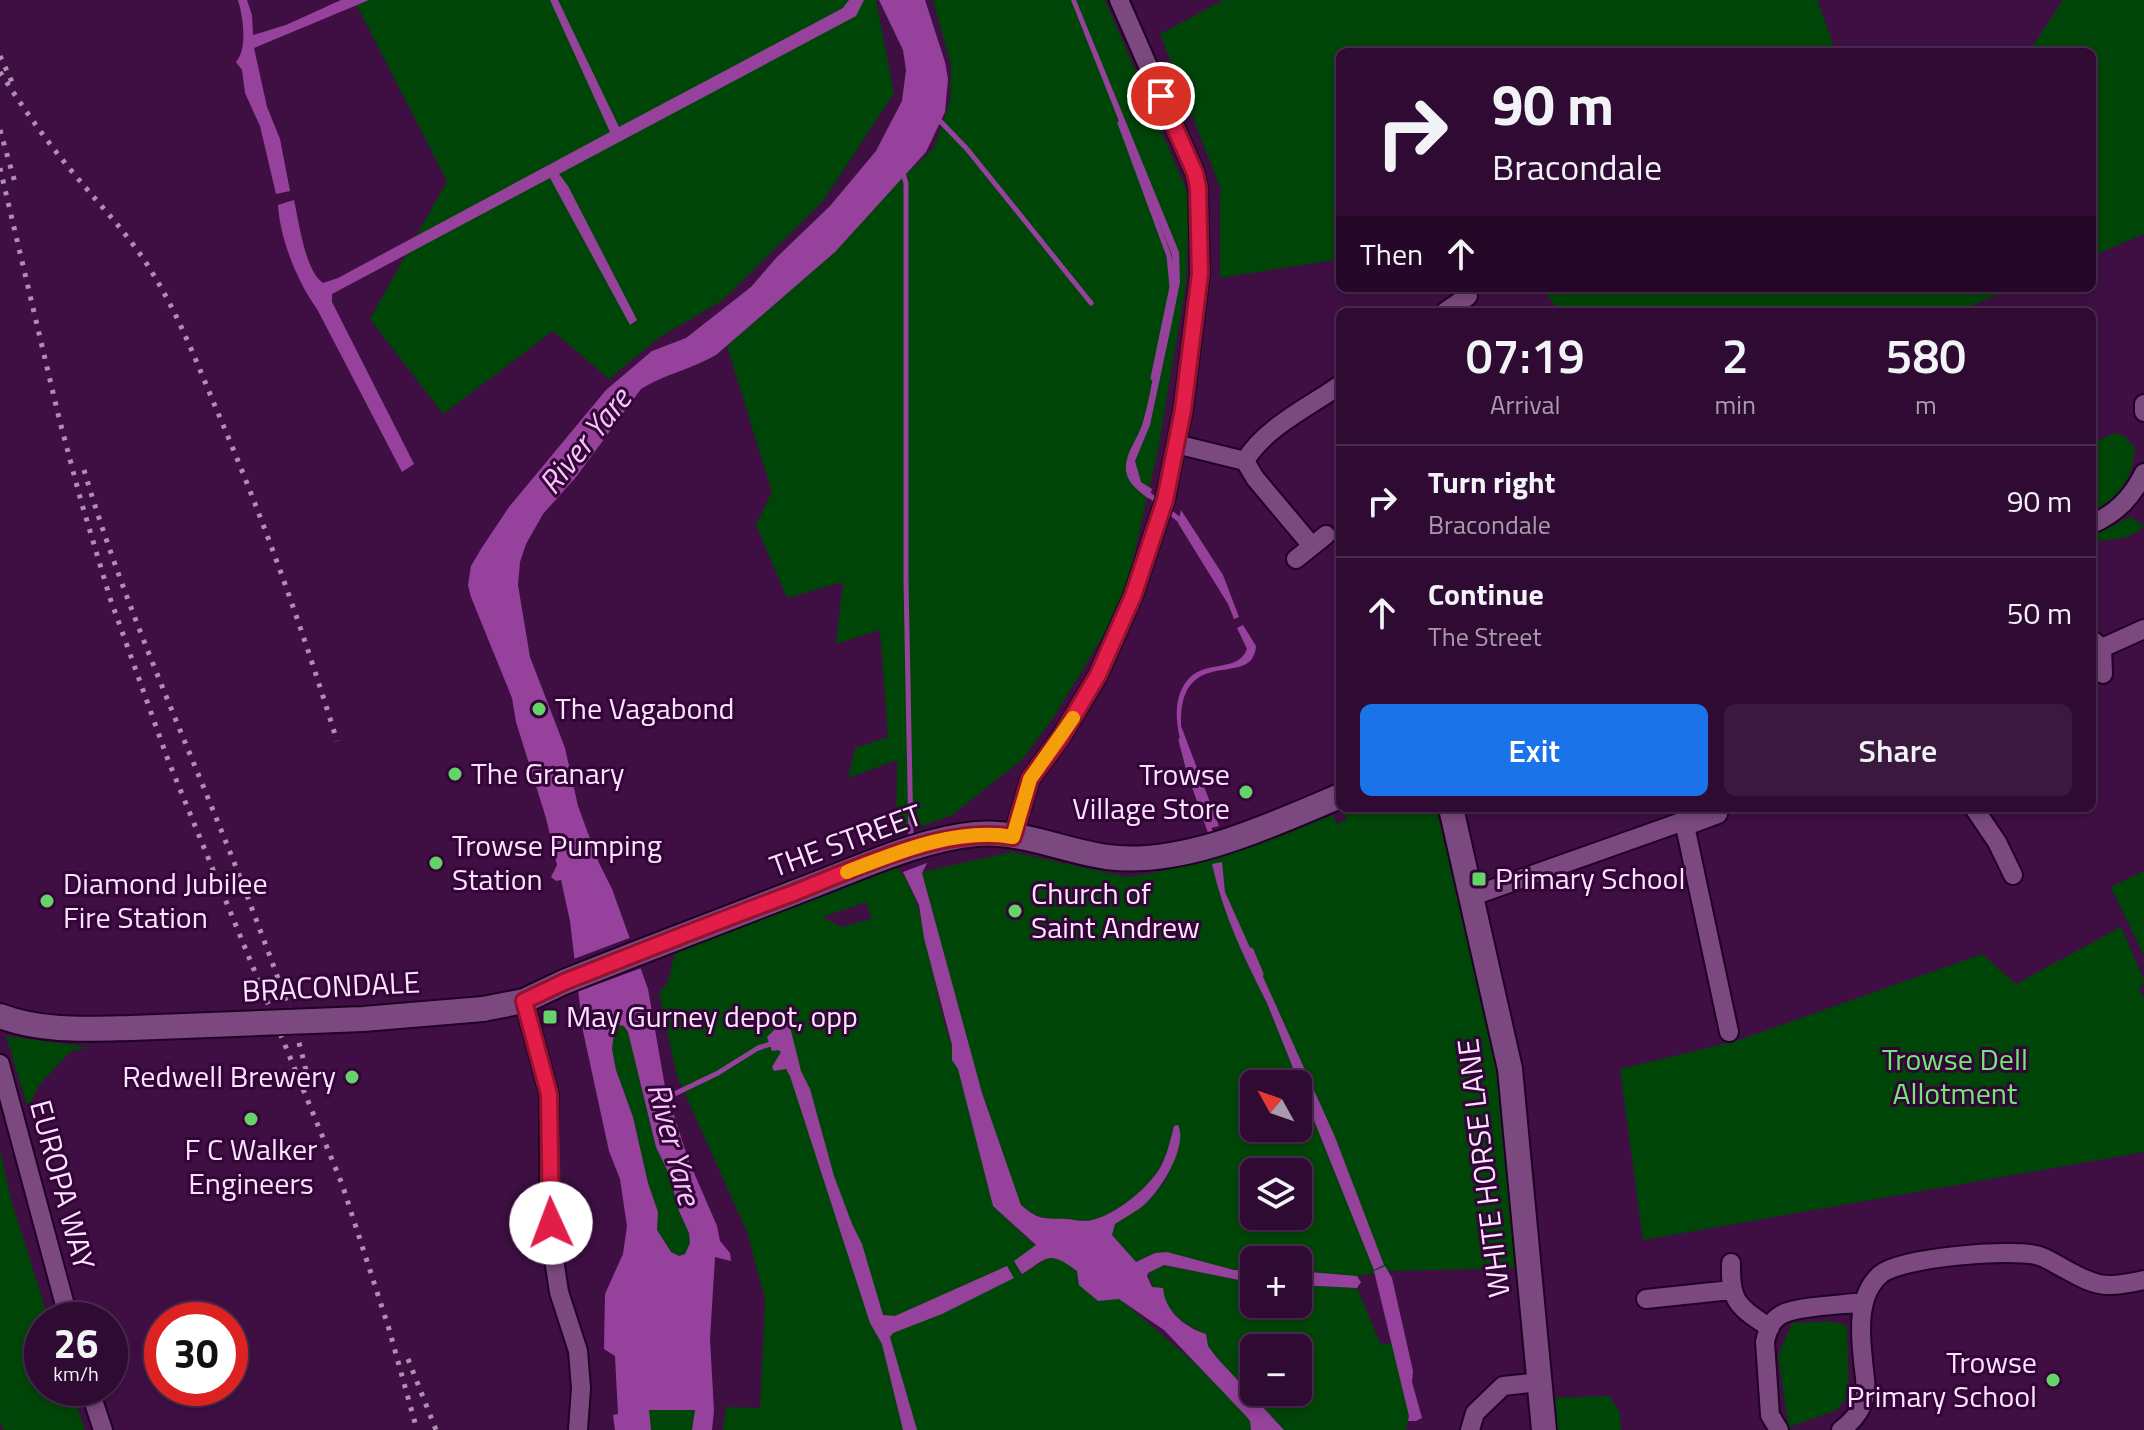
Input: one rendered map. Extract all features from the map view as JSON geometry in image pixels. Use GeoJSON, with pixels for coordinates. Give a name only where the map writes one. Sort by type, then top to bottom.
{"type":"FeatureCollection","features":[{"type":"Feature","properties":{"kind":"street"},"geometry":{"type":"LineString","coordinates":[[1013,837],[1030,779],[1061,737],[1098,675],[1133,596],[1163,505],[1188,373],[1200,274],[1198,187],[1195,173],[1119,0]]}},
{"type":"Feature","properties":{"kind":"street"},"geometry":{"type":"LineString","coordinates":[[1245,461],[1252,449],[1269,434],[1336,388]]}},
{"type":"Feature","properties":{"kind":"street"},"geometry":{"type":"LineString","coordinates":[[2144,404],[2144,412]]}},
{"type":"Feature","properties":{"kind":"street"},"geometry":{"type":"LineString","coordinates":[[1176,444],[1245,461],[1255,478],[1319,540],[1296,559]]}},
{"type":"Feature","properties":{"kind":"street"},"geometry":{"type":"LineString","coordinates":[[2096,522],[2137,504],[2144,473]]}},
{"type":"Feature","properties":{"kind":"street"},"geometry":{"type":"LineString","coordinates":[[2103,674],[2097,644],[2144,629]]}},
{"type":"Feature","properties":{"kind":"street","name":"THE STREET"},"geometry":{"type":"LineString","coordinates":[[655,947],[867,864],[942,840],[976,834],[1013,837],[1107,857],[1171,855],[1229,839],[1336,798]]}},
{"type":"Feature","properties":{"kind":"street","name":"WHITE HORSE LANE"},"geometry":{"type":"LineString","coordinates":[[1452,812],[1510,1069],[1544,1430]]}},
{"type":"Feature","properties":{"kind":"street"},"geometry":{"type":"LineString","coordinates":[[1977,812],[1997,842],[2013,875]]}},
{"type":"Feature","properties":{"kind":"street"},"geometry":{"type":"LineString","coordinates":[[1470,897],[1684,821],[1691,824],[1718,814]]}},
{"type":"Feature","properties":{"kind":"street"},"geometry":{"type":"LineString","coordinates":[[1684,821],[1729,1032]]}},
{"type":"Feature","properties":{"kind":"street","name":"BRACONDALE"},"geometry":{"type":"LineString","coordinates":[[0,1016],[12,1021],[64,1029],[363,1019],[483,1009],[524,1001],[575,977],[655,947]]}},
{"type":"Feature","properties":{"kind":"street"},"geometry":{"type":"LineString","coordinates":[[524,1001],[549,1094],[552,1246],[559,1292],[578,1351],[581,1388],[578,1430]]}},
{"type":"Feature","properties":{"kind":"street","name":"EUROPA WAY"},"geometry":{"type":"LineString","coordinates":[[0,1064],[64,1302]]}},
{"type":"Feature","properties":{"kind":"street"},"geometry":{"type":"LineString","coordinates":[[1841,1430],[1852,1421],[1863,1404],[1866,1388],[1862,1356],[1863,1302],[1879,1276],[1890,1269],[1911,1262],[2012,1252],[2040,1256],[2088,1282],[2113,1287],[2144,1280]]}},
{"type":"Feature","properties":{"kind":"street"},"geometry":{"type":"LineString","coordinates":[[1731,1263],[1731,1290],[1744,1309],[1770,1328]]}},
{"type":"Feature","properties":{"kind":"street"},"geometry":{"type":"LineString","coordinates":[[1646,1299],[1731,1290]]}},
{"type":"Feature","properties":{"kind":"street"},"geometry":{"type":"LineString","coordinates":[[1779,1430],[1770,1415],[1765,1342],[1770,1328],[1781,1314],[1863,1302]]}},
{"type":"Feature","properties":{"kind":"street"},"geometry":{"type":"LineString","coordinates":[[1470,1430],[1475,1413],[1503,1386],[1540,1382]]}},
{"type":"Feature","properties":{"kind":"street"},"geometry":{"type":"LineString","coordinates":[[95,1406],[103,1430]]}},
{"type":"Feature","properties":{"kind":"green space"},"geometry":{"type":"Polygon","coordinates":[[[354,0],[876,0],[894,93],[824,200],[723,300],[657,339],[609,379],[553,331],[443,414],[370,319],[447,181],[354,0]]]}},
{"type":"Feature","properties":{"kind":"green space"},"geometry":{"type":"Polygon","coordinates":[[[933,0],[1105,0],[1189,196],[1186,284],[1158,450],[1129,577],[1111,623],[1053,718],[1023,759],[952,815],[896,836],[897,760],[848,778],[855,748],[888,737],[880,630],[836,644],[843,582],[787,598],[756,525],[772,492],[727,346],[835,252],[900,180],[934,148],[950,101],[951,65],[933,0]]]}},
{"type":"Feature","properties":{"kind":"green space"},"geometry":{"type":"Polygon","coordinates":[[[1224,0],[1817,0],[1835,48],[1336,48],[1336,260],[1220,278],[1222,192],[1160,34],[1224,0]]]}},
{"type":"Feature","properties":{"kind":"green space"},"geometry":{"type":"Polygon","coordinates":[[[2063,0],[2144,0],[2144,234],[2096,254],[2096,48],[2032,48],[2063,0]]]}},
{"type":"Feature","properties":{"kind":"green space"},"geometry":{"type":"Polygon","coordinates":[[[1545,292],[2004,292],[1966,308],[1557,308],[1545,292]]]}},
{"type":"Feature","properties":{"kind":"green space"},"geometry":{"type":"Polygon","coordinates":[[[2115,433],[2124,436],[2135,447],[2131,469],[2123,487],[2110,501],[2096,510],[2096,441],[2115,433]]]}},
{"type":"Feature","properties":{"kind":"green space"},"geometry":{"type":"Polygon","coordinates":[[[2130,517],[2144,526],[2128,536],[2115,539],[2096,542],[2096,534],[2130,517]]]}},
{"type":"Feature","properties":{"kind":"green space"},"geometry":{"type":"Polygon","coordinates":[[[1344,812],[1437,812],[1502,1069],[1519,1268],[1389,1271],[1357,1276],[1312,1272],[1312,1246],[1240,1246],[1240,1270],[1155,1253],[1135,1262],[1112,1235],[1115,1224],[1145,1204],[1166,1180],[1174,1126],[1166,1153],[1152,1180],[1116,1210],[1079,1222],[1046,1218],[1027,1210],[1016,1198],[1006,1172],[922,872],[1011,852],[1127,877],[1206,860],[1333,815],[1337,824],[1347,819],[1344,812]]]}},
{"type":"Feature","properties":{"kind":"green space"},"geometry":{"type":"Polygon","coordinates":[[[896,867],[916,900],[923,924],[952,1045],[952,1060],[958,1068],[993,1206],[1038,1248],[1021,1274],[1050,1257],[1058,1257],[1119,1298],[1197,1365],[1260,1430],[723,1430],[726,1407],[760,1408],[765,1299],[747,1232],[677,1076],[659,993],[668,982],[675,953],[778,907],[896,867]],[[866,902],[823,917],[841,927],[872,919],[866,902]]]}},
{"type":"Feature","properties":{"kind":"green space"},"geometry":{"type":"Polygon","coordinates":[[[2144,871],[2144,956],[2111,887],[2144,871]]]}},
{"type":"Feature","properties":{"kind":"green space","name":"Trowse Dell Allotment"},"geometry":{"type":"Polygon","coordinates":[[[2121,927],[2144,980],[2139,987],[2144,999],[2144,1152],[1643,1240],[1620,1069],[1736,1041],[1982,954],[2016,984],[2121,927]]]}},
{"type":"Feature","properties":{"kind":"green space"},"geometry":{"type":"Polygon","coordinates":[[[618,1025],[624,1026],[628,1032],[656,1147],[669,1174],[679,1211],[689,1233],[690,1243],[685,1254],[679,1256],[671,1252],[657,1230],[658,1212],[612,1049],[618,1025]]]}},
{"type":"Feature","properties":{"kind":"green space"},"geometry":{"type":"Polygon","coordinates":[[[6,1036],[88,1047],[70,1052],[39,1085],[28,1108],[6,1036]]]}},
{"type":"Feature","properties":{"kind":"green space"},"geometry":{"type":"Polygon","coordinates":[[[0,1150],[12,1203],[43,1302],[24,1302],[24,1406],[77,1406],[85,1430],[4,1430],[0,1423],[0,1150]]]}},
{"type":"Feature","properties":{"kind":"green space"},"geometry":{"type":"Polygon","coordinates":[[[1164,1265],[1240,1280],[1240,1318],[1312,1318],[1312,1286],[1357,1288],[1381,1345],[1392,1343],[1409,1416],[1406,1430],[1284,1430],[1262,1406],[1312,1406],[1312,1334],[1240,1334],[1240,1383],[1208,1346],[1206,1334],[1170,1310],[1148,1273],[1164,1265]]]}},
{"type":"Feature","properties":{"kind":"green space"},"geometry":{"type":"Polygon","coordinates":[[[1831,1321],[1847,1326],[1849,1394],[1837,1410],[1789,1427],[1778,1356],[1792,1323],[1831,1321]]]}},
{"type":"Feature","properties":{"kind":"green space"},"geometry":{"type":"Polygon","coordinates":[[[1609,1396],[1620,1413],[1621,1430],[1552,1430],[1549,1398],[1609,1396]]]}},
{"type":"Feature","properties":{"kind":"green space"},"geometry":{"type":"Polygon","coordinates":[[[648,1410],[695,1410],[692,1430],[651,1430],[648,1410]]]}},
{"type":"Feature","properties":{"kind":"water"},"geometry":{"type":"Polygon","coordinates":[[[238,0],[247,0],[253,35],[286,25],[341,0],[369,0],[254,48],[267,107],[280,139],[290,191],[276,194],[260,126],[245,93],[242,70],[236,62],[243,41],[238,0]]]}},
{"type":"Feature","properties":{"kind":"water"},"geometry":{"type":"Polygon","coordinates":[[[550,0],[558,0],[619,127],[843,8],[849,0],[864,0],[856,16],[559,174],[637,320],[630,325],[550,178],[332,294],[332,302],[414,464],[402,472],[296,273],[282,232],[278,205],[294,200],[307,257],[323,283],[338,278],[610,132],[550,0]]]}},
{"type":"Feature","properties":{"kind":"water","name":"River Yare"},"geometry":{"type":"Polygon","coordinates":[[[879,0],[925,0],[945,62],[948,79],[945,112],[926,152],[835,252],[716,355],[641,389],[576,477],[543,514],[520,562],[518,585],[530,657],[565,748],[578,806],[648,989],[665,1087],[688,1159],[731,1261],[715,1257],[710,1339],[714,1411],[712,1430],[692,1430],[695,1410],[649,1410],[651,1430],[615,1430],[613,1415],[618,1414],[615,1356],[604,1349],[605,1294],[623,1254],[627,1226],[620,1179],[609,1151],[583,1031],[570,921],[561,880],[551,877],[557,865],[546,818],[516,722],[512,698],[471,597],[468,585],[471,566],[509,507],[606,390],[652,351],[686,338],[751,287],[830,206],[876,151],[902,101],[906,70],[903,50],[879,0]],[[619,1025],[614,1032],[612,1049],[616,1070],[633,1117],[658,1212],[657,1230],[671,1252],[679,1256],[685,1254],[690,1243],[689,1233],[679,1211],[669,1174],[656,1147],[624,1026],[619,1025]]]}},
{"type":"Feature","properties":{"kind":"water"},"geometry":{"type":"Polygon","coordinates":[[[1071,0],[1076,0],[1179,252],[1180,282],[1173,317],[1150,425],[1135,461],[1141,482],[1152,489],[1149,499],[1132,484],[1126,465],[1149,400],[1168,306],[1172,255],[1071,0]]]}},
{"type":"Feature","properties":{"kind":"water"},"geometry":{"type":"Polygon","coordinates":[[[1181,510],[1223,575],[1239,617],[1234,619],[1178,523],[1181,510]]]}},
{"type":"Feature","properties":{"kind":"water"},"geometry":{"type":"Polygon","coordinates":[[[1243,625],[1256,646],[1252,659],[1243,666],[1203,675],[1191,684],[1184,700],[1181,726],[1219,826],[1207,829],[1179,734],[1179,698],[1193,675],[1242,657],[1247,649],[1237,628],[1243,625]]]}},
{"type":"Feature","properties":{"kind":"water"},"geometry":{"type":"Polygon","coordinates":[[[1222,862],[1225,892],[1305,1070],[1294,1070],[1228,918],[1212,864],[1222,862]]]}},
{"type":"Feature","properties":{"kind":"water"},"geometry":{"type":"Polygon","coordinates":[[[927,863],[922,873],[982,1093],[1021,1205],[1033,1214],[1047,1218],[1089,1221],[1112,1212],[1142,1189],[1158,1171],[1174,1126],[1178,1125],[1179,1144],[1166,1177],[1146,1203],[1115,1224],[1112,1235],[1136,1262],[1155,1253],[1167,1252],[1240,1270],[1240,1280],[1164,1265],[1147,1276],[1152,1287],[1163,1288],[1167,1304],[1177,1317],[1206,1334],[1208,1346],[1240,1383],[1240,1406],[1262,1406],[1284,1430],[1251,1430],[1246,1416],[1164,1330],[1119,1299],[1098,1301],[1079,1285],[1077,1271],[1067,1264],[1049,1258],[1022,1274],[1014,1261],[1036,1245],[993,1206],[958,1069],[952,1060],[952,1045],[924,938],[919,905],[903,872],[927,863]]]}},
{"type":"Feature","properties":{"kind":"water"},"geometry":{"type":"Polygon","coordinates":[[[779,1025],[790,1027],[834,1176],[862,1244],[883,1315],[895,1316],[1007,1266],[1014,1278],[890,1337],[917,1430],[903,1430],[882,1344],[870,1323],[790,1076],[786,1069],[774,1071],[772,1067],[781,1052],[772,1051],[767,1037],[779,1025]]]}},
{"type":"Feature","properties":{"kind":"water"},"geometry":{"type":"Polygon","coordinates":[[[1312,1086],[1384,1265],[1374,1270],[1312,1115],[1312,1086]]]}},
{"type":"Feature","properties":{"kind":"water"},"geometry":{"type":"Polygon","coordinates":[[[1385,1266],[1392,1278],[1413,1371],[1412,1382],[1422,1418],[1416,1421],[1408,1421],[1374,1271],[1385,1266]]]}},
{"type":"Feature","properties":{"kind":"water"},"geometry":{"type":"Polygon","coordinates":[[[1312,1272],[1357,1276],[1361,1282],[1357,1288],[1312,1286],[1312,1272]]]}},
{"type":"Feature","properties":{"kind":"pier"},"geometry":{"type":"Polygon","coordinates":[[[632,937],[644,967],[576,992],[571,960],[632,937]]]}},
{"type":"Feature","properties":{"kind":"waterway"},"geometry":{"type":"LineString","coordinates":[[941,122],[967,149],[1091,303]]}},
{"type":"Feature","properties":{"kind":"waterway"},"geometry":{"type":"LineString","coordinates":[[1120,123],[1169,256],[1172,287],[1153,378]]}},
{"type":"Feature","properties":{"kind":"waterway"},"geometry":{"type":"LineString","coordinates":[[902,170],[906,183],[906,581],[911,839]]}},
{"type":"Feature","properties":{"kind":"waterway"},"geometry":{"type":"LineString","coordinates":[[1147,493],[1182,522]]}},
{"type":"Feature","properties":{"kind":"waterway"},"geometry":{"type":"LineString","coordinates":[[1181,740],[1212,837]]}},
{"type":"Feature","properties":{"kind":"waterway"},"geometry":{"type":"LineString","coordinates":[[1251,950],[1261,974]]}},
{"type":"Feature","properties":{"kind":"waterway","name":"River Yare"},"geometry":{"type":"LineString","coordinates":[[666,1098],[718,1073],[758,1048],[774,1043]]}},
{"type":"Feature","properties":{"kind":"railway"},"geometry":{"type":"LineString","coordinates":[[0,56],[12,82]]}},
{"type":"Feature","properties":{"kind":"railway"},"geometry":{"type":"LineString","coordinates":[[0,72],[55,150],[138,251],[173,310],[265,530],[337,741]]}},
{"type":"Feature","properties":{"kind":"railway"},"geometry":{"type":"LineString","coordinates":[[0,130],[16,186]]}},
{"type":"Feature","properties":{"kind":"railway"},"geometry":{"type":"LineString","coordinates":[[0,168],[59,418],[110,598],[168,760],[342,1184],[389,1329],[417,1430]]}},
{"type":"Feature","properties":{"kind":"railway"},"geometry":{"type":"LineString","coordinates":[[84,470],[121,581],[276,972],[309,1085]]}},
{"type":"Feature","properties":{"kind":"railway"},"geometry":{"type":"LineString","coordinates":[[408,1359],[436,1430]]}},
{"type":"Feature","properties":{"kind":"slow traffic"},"geometry":{"type":"LineString","coordinates":[[847,872],[942,840],[976,834],[1013,837],[1030,779],[1073,718]]}},
{"type":"Feature","properties":{"kind":"place","name":"The Vagabond"},"geometry":{"type":"Point","coordinates":[539,709]}},
{"type":"Feature","properties":{"kind":"place","name":"The Granary"},"geometry":{"type":"Point","coordinates":[455,774]}},
{"type":"Feature","properties":{"kind":"place","name":"Trowse Village Store"},"geometry":{"type":"Point","coordinates":[1246,792]}},
{"type":"Feature","properties":{"kind":"place","name":"Trowse Pumping Station"},"geometry":{"type":"Point","coordinates":[436,863]}},
{"type":"Feature","properties":{"kind":"place","name":"Primary School"},"geometry":{"type":"Point","coordinates":[1479,879]}},
{"type":"Feature","properties":{"kind":"place","name":"Diamond Jubilee Fire Station"},"geometry":{"type":"Point","coordinates":[47,901]}},
{"type":"Feature","properties":{"kind":"place","name":"Church of Saint Andrew"},"geometry":{"type":"Point","coordinates":[1015,911]}},
{"type":"Feature","properties":{"kind":"place","name":"May Gurney depot, opp"},"geometry":{"type":"Point","coordinates":[550,1017]}},
{"type":"Feature","properties":{"kind":"place","name":"Redwell Brewery"},"geometry":{"type":"Point","coordinates":[352,1077]}},
{"type":"Feature","properties":{"kind":"place","name":"F C Walker Engineers"},"geometry":{"type":"Point","coordinates":[251,1119]}},
{"type":"Feature","properties":{"kind":"place","name":"Trowse Primary School"},"geometry":{"type":"Point","coordinates":[2053,1380]}},
{"type":"Feature","properties":{"kind":"route"},"geometry":{"type":"LineString","coordinates":[[551,1223],[549,1094],[524,1001],[564,982],[867,864],[952,838],[976,834],[1013,837],[1030,779],[1061,737],[1098,675],[1133,596],[1165,500],[1183,410],[1200,274],[1198,187],[1195,173],[1161,96]]}}]}
